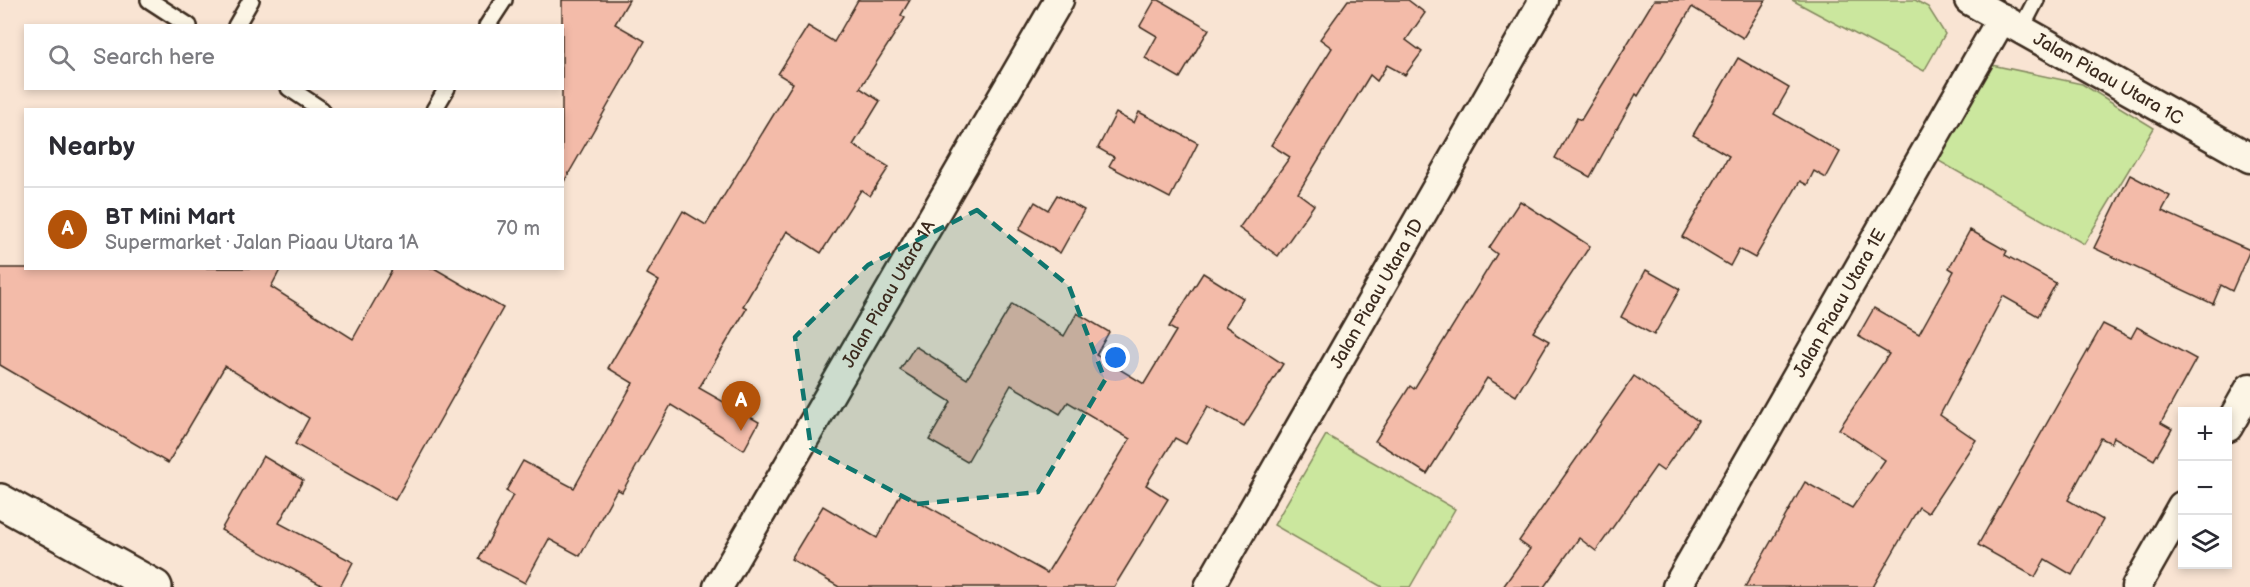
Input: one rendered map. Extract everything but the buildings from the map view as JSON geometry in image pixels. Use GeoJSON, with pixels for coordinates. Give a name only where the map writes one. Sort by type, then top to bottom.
{"type":"FeatureCollection","features":[{"type":"Feature","properties":{"kind":"street","name":"Jalan Piaau Utara 1A"},"geometry":{"type":"LineString","coordinates":[[726,584],[1059,0]]}},
{"type":"Feature","properties":{"kind":"street","name":"Jalan Piaau Utara 1D"},"geometry":{"type":"LineString","coordinates":[[1209,587],[1544,0]]}},
{"type":"Feature","properties":{"kind":"street","name":"Jalan Piaau Utara 1C"},"geometry":{"type":"LineString","coordinates":[[1969,0],[2250,158]]}},
{"type":"Feature","properties":{"kind":"street","name":"Jalan Piaau Utara 1E"},"geometry":{"type":"LineString","coordinates":[[1677,587],[2011,24]]}},
{"type":"Feature","properties":{"kind":"street"},"geometry":{"type":"LineString","coordinates":[[2232,421],[2250,388]]}},
{"type":"Feature","properties":{"kind":"street"},"geometry":{"type":"LineString","coordinates":[[0,501],[155,587]]}},
{"type":"Feature","properties":{"kind":"street"},"geometry":{"type":"LineString","coordinates":[[2136,587],[2178,513]]}},
{"type":"Feature","properties":{"kind":"lane"},"geometry":{"type":"LineString","coordinates":[[149,0],[186,24]]}},
{"type":"Feature","properties":{"kind":"lane"},"geometry":{"type":"LineString","coordinates":[[237,24],[251,0]]}},
{"type":"Feature","properties":{"kind":"lane"},"geometry":{"type":"LineString","coordinates":[[489,24],[504,0]]}},
{"type":"Feature","properties":{"kind":"lane"},"geometry":{"type":"LineString","coordinates":[[2011,24],[2036,0]]}},
{"type":"Feature","properties":{"kind":"lane"},"geometry":{"type":"LineString","coordinates":[[292,90],[319,108]]}},
{"type":"Feature","properties":{"kind":"lane"},"geometry":{"type":"LineString","coordinates":[[435,108],[446,90]]}},
{"type":"Feature","properties":{"kind":"highlighted area"},"geometry":{"type":"Polygon","coordinates":[[[977,210],[1069,286],[1105,380],[1038,492],[917,504],[811,448],[795,337],[868,265],[977,210]]]}},
{"type":"Feature","properties":{"kind":"green space"},"geometry":{"type":"Polygon","coordinates":[[[1792,0],[1915,0],[1928,7],[1945,34],[1924,71],[1792,0]]]}},
{"type":"Feature","properties":{"kind":"green space"},"geometry":{"type":"Polygon","coordinates":[[[1987,64],[2082,84],[2154,128],[2084,244],[1932,157],[1987,64]]]}},
{"type":"Feature","properties":{"kind":"green space"},"geometry":{"type":"Polygon","coordinates":[[[1326,435],[1455,509],[1410,587],[1382,587],[1274,525],[1326,435]]]}},
{"type":"Feature","properties":{"kind":"place","name":"BT Mini Mart"},"geometry":{"type":"Point","coordinates":[741,431]}}]}
